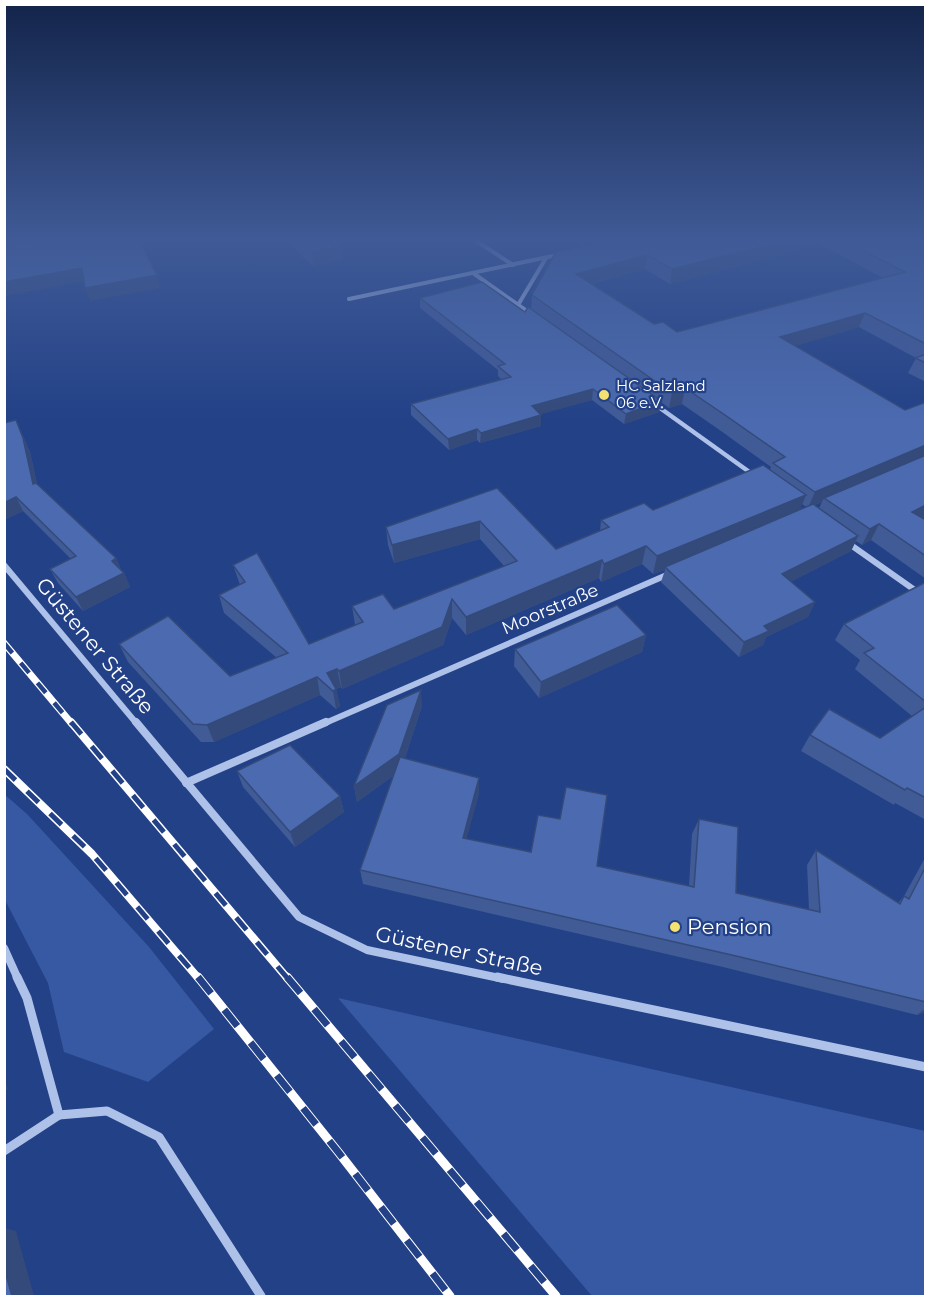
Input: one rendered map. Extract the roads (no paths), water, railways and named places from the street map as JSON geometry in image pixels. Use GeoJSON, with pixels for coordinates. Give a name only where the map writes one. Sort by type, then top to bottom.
{"type":"FeatureCollection","features":[{"type":"Feature","properties":{"kind":"street"},"geometry":{"type":"LineString","coordinates":[[509,299],[537,319]]}},
{"type":"Feature","properties":{"kind":"street"},"geometry":{"type":"LineString","coordinates":[[518,305],[522,299]]}},
{"type":"Feature","properties":{"kind":"street"},"geometry":{"type":"LineString","coordinates":[[643,395],[759,479]]}},
{"type":"Feature","properties":{"kind":"street"},"geometry":{"type":"LineString","coordinates":[[844,540],[926,598]]}},
{"type":"Feature","properties":{"kind":"street","name":"Güstener Straße"},"geometry":{"type":"LineString","coordinates":[[4,565],[299,916],[367,950],[926,1067]]}},
{"type":"Feature","properties":{"kind":"street","name":"Moorstraße"},"geometry":{"type":"LineString","coordinates":[[186,783],[677,570]]}},
{"type":"Feature","properties":{"kind":"street"},"geometry":{"type":"LineString","coordinates":[[4,948],[27,998],[58,1115]]}},
{"type":"Feature","properties":{"kind":"street"},"geometry":{"type":"LineString","coordinates":[[4,1151],[58,1115],[107,1111],[159,1137],[261,1296]]}},
{"type":"Feature","properties":{"kind":"railway"},"geometry":{"type":"LineString","coordinates":[[4,643],[72,724]]}},
{"type":"Feature","properties":{"kind":"railway"},"geometry":{"type":"LineString","coordinates":[[71,722],[288,979]]}},
{"type":"Feature","properties":{"kind":"railway"},"geometry":{"type":"LineString","coordinates":[[4,769],[92,854],[199,979]]}},
{"type":"Feature","properties":{"kind":"railway"},"geometry":{"type":"LineString","coordinates":[[198,977],[450,1296]]}},
{"type":"Feature","properties":{"kind":"railway"},"geometry":{"type":"LineString","coordinates":[[287,977],[556,1296]]}},
{"type":"Feature","properties":{"kind":"place","name":"HC Salzland 06 e.V."},"geometry":{"type":"Point","coordinates":[604,395]}},
{"type":"Feature","properties":{"kind":"place","name":"Pension"},"geometry":{"type":"Point","coordinates":[675,927]}}]}
